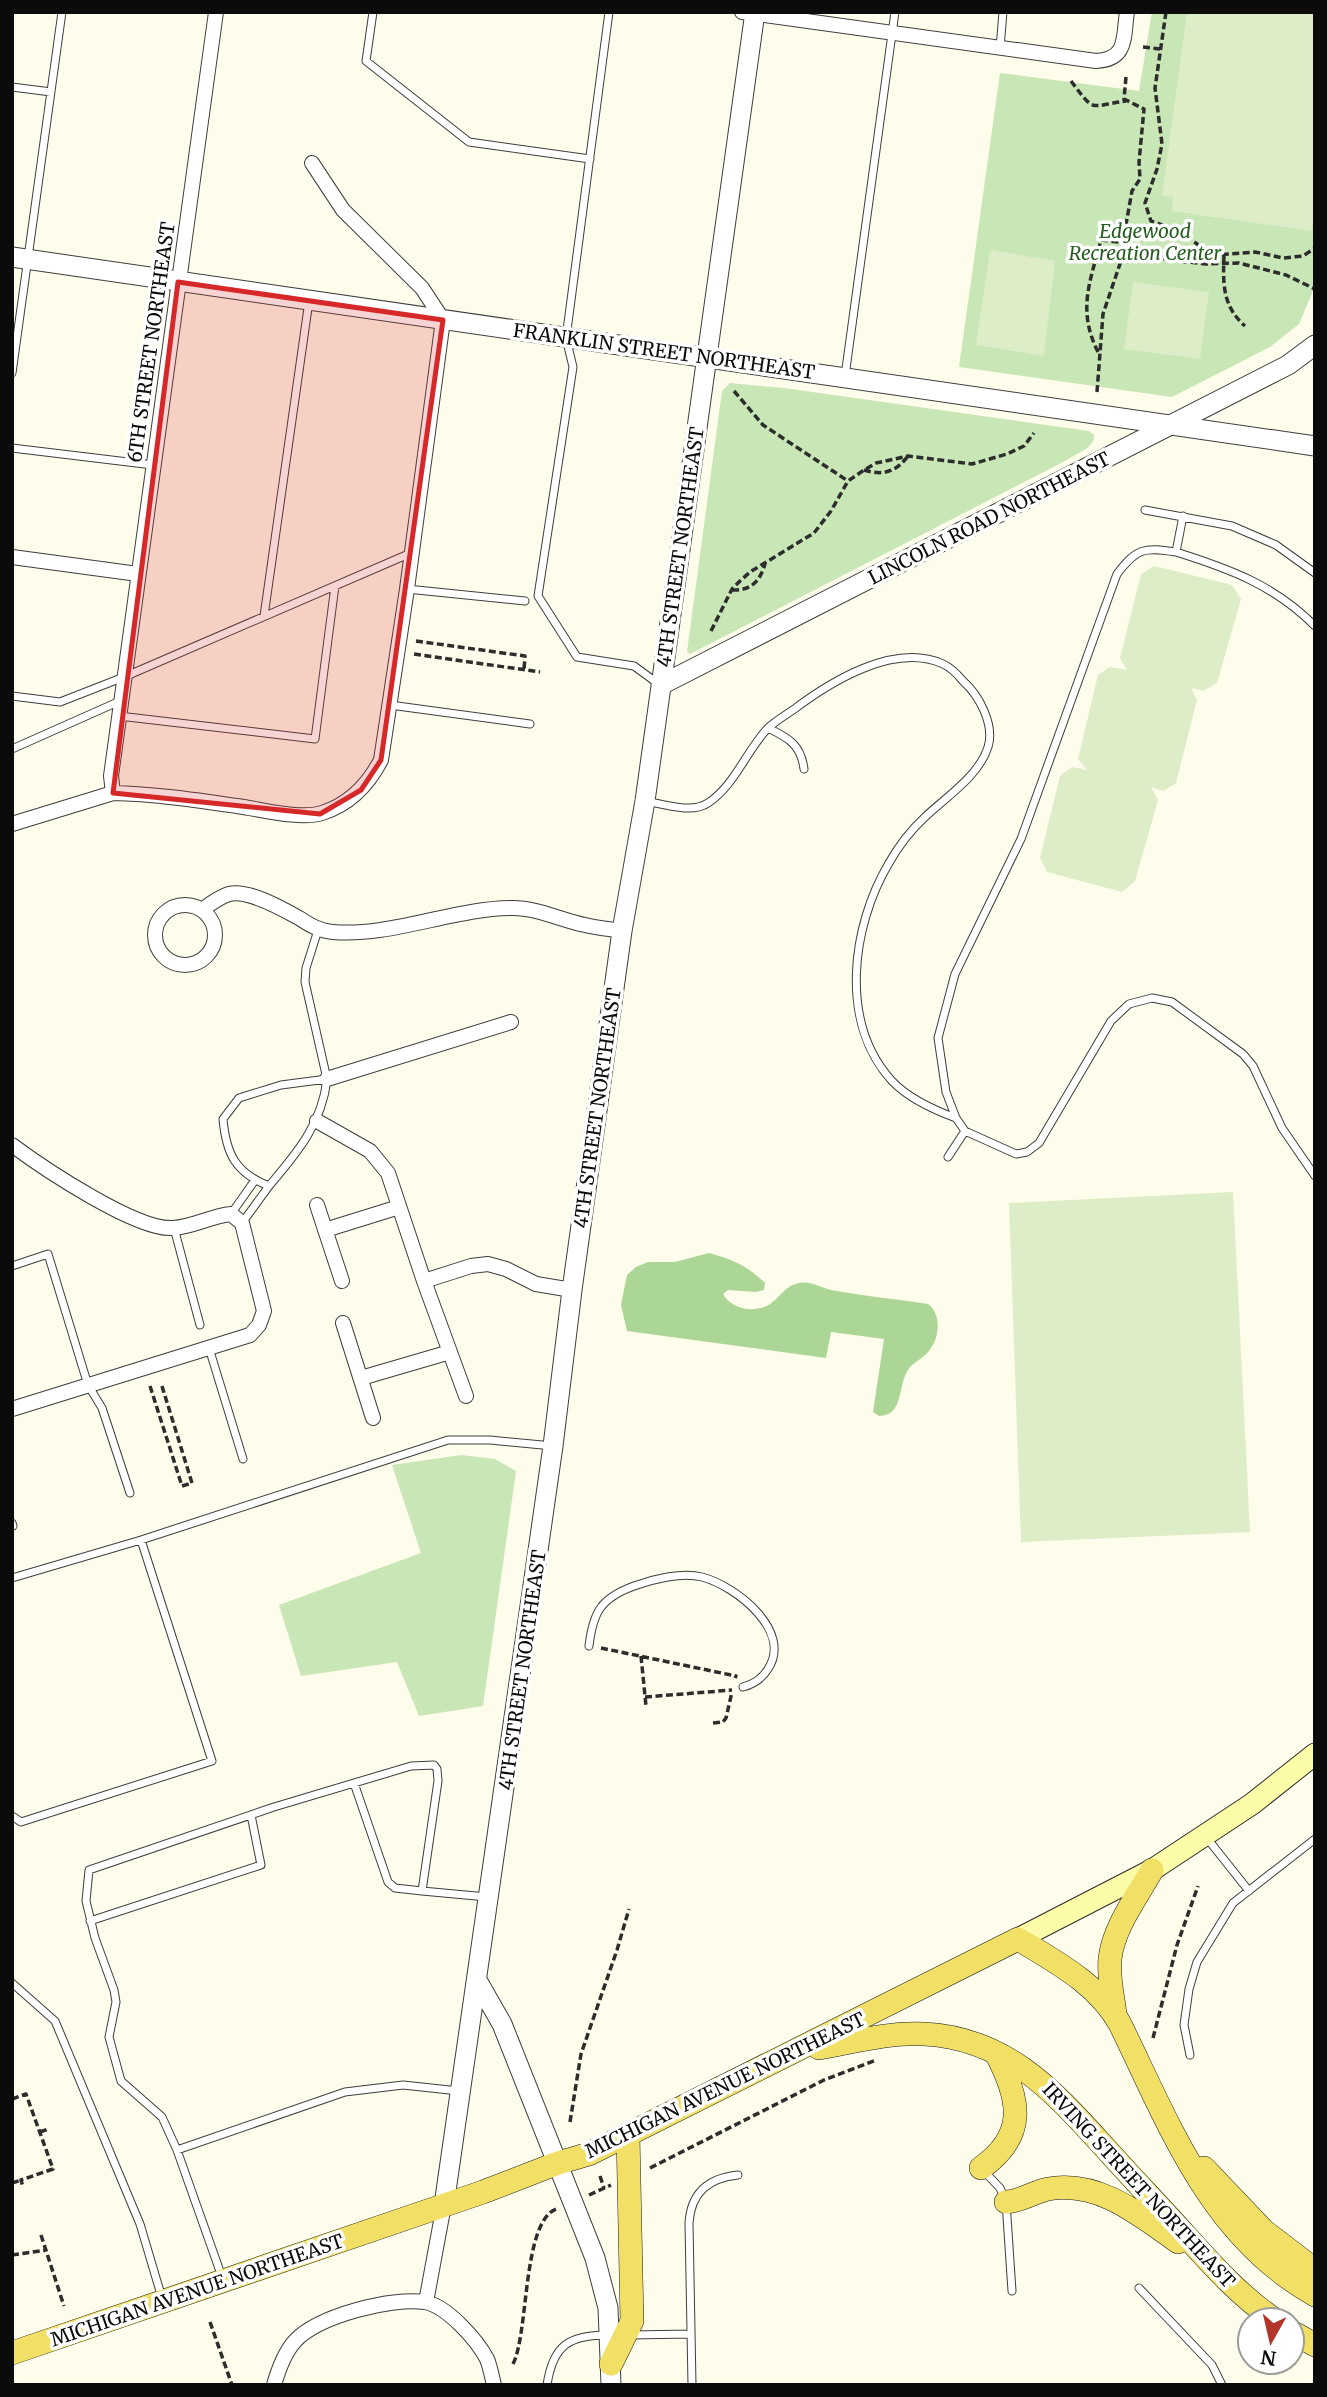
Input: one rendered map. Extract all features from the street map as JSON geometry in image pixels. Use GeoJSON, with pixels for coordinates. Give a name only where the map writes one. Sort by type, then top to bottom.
{"type":"FeatureCollection","features":[{"type":"Feature","properties":{"kind":"main road","name":"MICHIGAN AVENUE NORTHEAST"},"geometry":{"type":"LineString","coordinates":[[12,2353],[589,2154],[1152,1870],[1252,1804],[1315,1754]]}},
{"type":"Feature","properties":{"kind":"main road"},"geometry":{"type":"LineString","coordinates":[[1115,2014],[1110,1970],[1111,1950],[1120,1926],[1152,1870]]}},
{"type":"Feature","properties":{"kind":"main road","name":"IRVING STREET NORTHEAST"},"geometry":{"type":"LineString","coordinates":[[1018,1939],[1086,1983],[1102,1998],[1115,2014],[1174,2137],[1212,2201],[1243,2239],[1276,2269],[1315,2295]]}},
{"type":"Feature","properties":{"kind":"main road","name":"IRVING STREET NORTHEAST"},"geometry":{"type":"LineString","coordinates":[[795,2052],[895,2035],[924,2034],[955,2038],[996,2053],[1021,2066],[1055,2094],[1215,2268],[1255,2306]]}},
{"type":"Feature","properties":{"kind":"main road"},"geometry":{"type":"LineString","coordinates":[[981,2168],[1003,2150],[1014,2127],[1012,2086],[996,2053]]}},
{"type":"Feature","properties":{"kind":"main road"},"geometry":{"type":"LineString","coordinates":[[611,2374],[617,2335],[632,2321],[628,2135]]}},
{"type":"Feature","properties":{"kind":"main road"},"geometry":{"type":"LineString","coordinates":[[1174,2137],[1264,2231],[1314,2267]]}},
{"type":"Feature","properties":{"kind":"main road"},"geometry":{"type":"LineString","coordinates":[[1006,2203],[1024,2199],[1046,2189],[1074,2189],[1099,2194],[1137,2213],[1215,2268]]}},
{"type":"Feature","properties":{"kind":"street","name":"6TH STREET NORTHEAST"},"geometry":{"type":"LineString","coordinates":[[113,793],[111,776],[118,716],[216,12]]}},
{"type":"Feature","properties":{"kind":"street"},"geometry":{"type":"LineString","coordinates":[[751,13],[1096,61],[1114,58],[1121,47],[1126,12]]}},
{"type":"Feature","properties":{"kind":"street","name":"4TH STREET NORTHEAST"},"geometry":{"type":"LineString","coordinates":[[444,2205],[490,1897],[622,931],[645,801],[707,358],[751,13]]}},
{"type":"Feature","properties":{"kind":"street"},"geometry":{"type":"LineString","coordinates":[[12,824],[113,793],[157,794],[293,814],[320,814],[349,800],[372,778],[383,750],[390,705],[443,320],[422,288],[343,210],[312,163]]}},
{"type":"Feature","properties":{"kind":"street","name":"FRANKLIN STREET NORTHEAST"},"geometry":{"type":"LineString","coordinates":[[20,259],[1315,446]]}},
{"type":"Feature","properties":{"kind":"street","name":"LINCOLN ROAD NORTHEAST"},"geometry":{"type":"LineString","coordinates":[[661,685],[1173,425],[1293,362],[1315,346]]}},
{"type":"Feature","properties":{"kind":"street"},"geometry":{"type":"LineString","coordinates":[[12,556],[138,574]]}},
{"type":"Feature","properties":{"kind":"street"},"geometry":{"type":"LineString","coordinates":[[202,911],[217,899],[232,893],[250,896],[276,906],[318,930],[360,932],[483,910],[514,908],[622,931]]}},
{"type":"Feature","properties":{"kind":"street"},"geometry":{"type":"LineString","coordinates":[[183,905],[202,911],[214,926],[215,936],[208,954],[192,965],[172,963],[164,957],[154,940],[158,920],[164,913],[183,905]]}},
{"type":"Feature","properties":{"kind":"street"},"geometry":{"type":"LineString","coordinates":[[327,1079],[510,1022]]}},
{"type":"Feature","properties":{"kind":"street"},"geometry":{"type":"LineString","coordinates":[[317,1121],[370,1151],[388,1173],[466,1396]]}},
{"type":"Feature","properties":{"kind":"street"},"geometry":{"type":"LineString","coordinates":[[12,1145],[128,1217],[151,1226],[174,1228],[219,1215],[236,1219],[264,1311],[260,1325],[250,1335],[12,1409]]}},
{"type":"Feature","properties":{"kind":"street"},"geometry":{"type":"LineString","coordinates":[[317,1205],[342,1281]]}},
{"type":"Feature","properties":{"kind":"street"},"geometry":{"type":"LineString","coordinates":[[325,1230],[399,1207]]}},
{"type":"Feature","properties":{"kind":"street"},"geometry":{"type":"LineString","coordinates":[[424,1281],[471,1266],[488,1264],[506,1269],[536,1284],[572,1290]]}},
{"type":"Feature","properties":{"kind":"street"},"geometry":{"type":"LineString","coordinates":[[344,1323],[373,1418]]}},
{"type":"Feature","properties":{"kind":"street"},"geometry":{"type":"LineString","coordinates":[[360,1378],[450,1352]]}},
{"type":"Feature","properties":{"kind":"street"},"geometry":{"type":"LineString","coordinates":[[478,1982],[502,2024],[558,2163],[601,2276],[617,2335]]}},
{"type":"Feature","properties":{"kind":"street"},"geometry":{"type":"LineString","coordinates":[[426,2302],[444,2205]]}},
{"type":"Feature","properties":{"kind":"street"},"geometry":{"type":"LineString","coordinates":[[274,2385],[294,2342],[309,2331],[352,2311],[387,2303],[426,2302],[442,2309],[473,2339],[488,2360],[494,2385]]}},
{"type":"Feature","properties":{"kind":"lane"},"geometry":{"type":"LineString","coordinates":[[12,373],[20,259],[51,92],[62,12]]}},
{"type":"Feature","properties":{"kind":"lane"},"geometry":{"type":"LineString","coordinates":[[373,12],[366,61],[469,142],[590,159]]}},
{"type":"Feature","properties":{"kind":"lane"},"geometry":{"type":"LineString","coordinates":[[609,12],[566,338],[573,367],[538,596],[577,657],[634,666],[661,685]]}},
{"type":"Feature","properties":{"kind":"lane"},"geometry":{"type":"LineString","coordinates":[[845,377],[895,12]]}},
{"type":"Feature","properties":{"kind":"lane"},"geometry":{"type":"LineString","coordinates":[[1000,49],[1003,12]]}},
{"type":"Feature","properties":{"kind":"lane"},"geometry":{"type":"LineString","coordinates":[[12,87],[51,92]]}},
{"type":"Feature","properties":{"kind":"lane"},"geometry":{"type":"LineString","coordinates":[[264,616],[309,300]]}},
{"type":"Feature","properties":{"kind":"lane"},"geometry":{"type":"LineString","coordinates":[[12,448],[153,465]]}},
{"type":"Feature","properties":{"kind":"lane"},"geometry":{"type":"LineString","coordinates":[[1145,510],[1232,526],[1276,545],[1315,573]]}},
{"type":"Feature","properties":{"kind":"lane"},"geometry":{"type":"LineString","coordinates":[[1176,552],[1183,516]]}},
{"type":"Feature","properties":{"kind":"lane"},"geometry":{"type":"LineString","coordinates":[[1315,626],[1284,598],[1256,581],[1222,567],[1176,552],[1149,548],[1128,559],[1117,575],[1101,612],[1021,839],[955,974],[938,1038],[946,1092],[956,1118],[965,1130],[1016,1154],[1027,1152],[1039,1143],[1111,1021],[1129,1004],[1152,998],[1172,1002],[1243,1054],[1253,1066],[1282,1128],[1315,1176]]}},
{"type":"Feature","properties":{"kind":"lane"},"geometry":{"type":"LineString","coordinates":[[12,696],[60,702],[412,552]]}},
{"type":"Feature","properties":{"kind":"lane"},"geometry":{"type":"LineString","coordinates":[[118,716],[315,739],[335,586]]}},
{"type":"Feature","properties":{"kind":"lane"},"geometry":{"type":"LineString","coordinates":[[407,589],[525,601]]}},
{"type":"Feature","properties":{"kind":"lane"},"geometry":{"type":"LineString","coordinates":[[645,801],[687,808],[706,805],[724,787],[768,728],[818,691],[878,662],[899,658],[944,664],[965,682],[979,700],[989,744],[982,761],[922,819],[889,863],[871,904],[860,942],[856,986],[859,1016],[869,1047],[893,1082],[928,1108],[956,1118]]}},
{"type":"Feature","properties":{"kind":"lane"},"geometry":{"type":"LineString","coordinates":[[12,749],[121,701]]}},
{"type":"Feature","properties":{"kind":"lane"},"geometry":{"type":"LineString","coordinates":[[390,705],[530,724]]}},
{"type":"Feature","properties":{"kind":"lane"},"geometry":{"type":"LineString","coordinates":[[768,728],[792,740],[802,755],[804,769]]}},
{"type":"Feature","properties":{"kind":"lane"},"geometry":{"type":"LineString","coordinates":[[236,1219],[269,1186],[305,1142],[325,1100],[327,1079],[305,982],[306,968],[318,930]]}},
{"type":"Feature","properties":{"kind":"lane"},"geometry":{"type":"LineString","coordinates":[[269,1186],[255,1180],[234,1162],[225,1142],[223,1119],[239,1098],[281,1085],[327,1079]]}},
{"type":"Feature","properties":{"kind":"lane"},"geometry":{"type":"LineString","coordinates":[[948,1157],[965,1130]]}},
{"type":"Feature","properties":{"kind":"lane"},"geometry":{"type":"LineString","coordinates":[[236,1219],[255,1180]]}},
{"type":"Feature","properties":{"kind":"lane"},"geometry":{"type":"LineString","coordinates":[[174,1228],[200,1325]]}},
{"type":"Feature","properties":{"kind":"lane"},"geometry":{"type":"LineString","coordinates":[[12,1266],[48,1254],[88,1385],[102,1408],[130,1493]]}},
{"type":"Feature","properties":{"kind":"lane"},"geometry":{"type":"LineString","coordinates":[[208,1347],[243,1459]]}},
{"type":"Feature","properties":{"kind":"lane"},"geometry":{"type":"LineString","coordinates":[[12,1578],[141,1540],[448,1440],[490,1440],[553,1446]]}},
{"type":"Feature","properties":{"kind":"lane"},"geometry":{"type":"LineString","coordinates":[[12,1816],[21,1822],[212,1761],[141,1540]]}},
{"type":"Feature","properties":{"kind":"lane"},"geometry":{"type":"LineString","coordinates":[[589,1646],[597,1613],[609,1598],[640,1584],[675,1577],[702,1577],[737,1595],[767,1623],[772,1634],[775,1644],[772,1662],[759,1680],[743,1687]]}},
{"type":"Feature","properties":{"kind":"lane"},"geometry":{"type":"LineString","coordinates":[[223,2281],[177,2150],[162,2117],[121,2081],[109,2036],[116,2002],[114,1990],[90,1922],[86,1901],[89,1870],[251,1815],[411,1766],[428,1764],[437,1769],[438,1781],[422,1891]]}},
{"type":"Feature","properties":{"kind":"lane"},"geometry":{"type":"LineString","coordinates":[[354,1783],[388,1882],[395,1888],[490,1897]]}},
{"type":"Feature","properties":{"kind":"lane"},"geometry":{"type":"LineString","coordinates":[[90,1922],[261,1865],[251,1815]]}},
{"type":"Feature","properties":{"kind":"lane"},"geometry":{"type":"LineString","coordinates":[[1205,1836],[1249,1891]]}},
{"type":"Feature","properties":{"kind":"lane"},"geometry":{"type":"LineString","coordinates":[[1190,2055],[1184,2025],[1189,1989],[1197,1962],[1233,1903],[1315,1839]]}},
{"type":"Feature","properties":{"kind":"lane"},"geometry":{"type":"LineString","coordinates":[[12,1983],[55,2021],[140,2224],[163,2302]]}},
{"type":"Feature","properties":{"kind":"lane"},"geometry":{"type":"LineString","coordinates":[[177,2150],[345,2092],[403,2085],[462,2091]]}},
{"type":"Feature","properties":{"kind":"lane"},"geometry":{"type":"LineString","coordinates":[[981,2168],[1000,2188],[1006,2203],[1012,2291]]}},
{"type":"Feature","properties":{"kind":"lane"},"geometry":{"type":"LineString","coordinates":[[692,2385],[691,2206],[698,2193],[712,2182],[738,2175]]}},
{"type":"Feature","properties":{"kind":"lane"},"geometry":{"type":"LineString","coordinates":[[1139,2288],[1212,2365],[1222,2385]]}},
{"type":"Feature","properties":{"kind":"lane"},"geometry":{"type":"LineString","coordinates":[[547,2385],[549,2370],[557,2352],[572,2341],[588,2335],[691,2334]]}},
{"type":"Feature","properties":{"kind":"path"},"geometry":{"type":"LineString","coordinates":[[1166,12],[1155,88],[1162,144],[1157,169],[1145,203],[1151,220],[1182,232],[1206,252],[1224,255],[1255,252],[1283,258],[1303,256],[1315,248]]}},
{"type":"Feature","properties":{"kind":"path"},"geometry":{"type":"LineString","coordinates":[[1143,47],[1160,49]]}},
{"type":"Feature","properties":{"kind":"path"},"geometry":{"type":"LineString","coordinates":[[1126,76],[1126,102]]}},
{"type":"Feature","properties":{"kind":"path"},"geometry":{"type":"LineString","coordinates":[[1071,81],[1088,104],[1094,107],[1126,102],[1144,109],[1140,179],[1132,191],[1125,230],[1133,251]]}},
{"type":"Feature","properties":{"kind":"path"},"geometry":{"type":"LineString","coordinates":[[1099,354],[1087,326],[1090,281],[1101,240],[1128,243]]}},
{"type":"Feature","properties":{"kind":"path"},"geometry":{"type":"LineString","coordinates":[[1097,392],[1103,313],[1123,255],[1133,251],[1170,260],[1206,264],[1239,263],[1286,275],[1315,289]]}},
{"type":"Feature","properties":{"kind":"path"},"geometry":{"type":"LineString","coordinates":[[1224,255],[1225,297],[1232,312],[1245,326]]}},
{"type":"Feature","properties":{"kind":"path"},"geometry":{"type":"LineString","coordinates":[[734,391],[763,425],[848,481]]}},
{"type":"Feature","properties":{"kind":"path"},"geometry":{"type":"LineString","coordinates":[[711,631],[732,589],[750,572],[814,533],[831,511],[848,481],[864,470],[883,461],[908,456],[972,464],[1024,446],[1034,433]]}},
{"type":"Feature","properties":{"kind":"path"},"geometry":{"type":"LineString","coordinates":[[864,470],[885,473],[894,470],[908,456]]}},
{"type":"Feature","properties":{"kind":"path"},"geometry":{"type":"LineString","coordinates":[[732,589],[748,588],[757,581],[765,564]]}},
{"type":"Feature","properties":{"kind":"path"},"geometry":{"type":"LineString","coordinates":[[414,641],[525,656],[524,670]]}},
{"type":"Feature","properties":{"kind":"path"},"geometry":{"type":"LineString","coordinates":[[412,654],[540,672]]}},
{"type":"Feature","properties":{"kind":"path"},"geometry":{"type":"LineString","coordinates":[[150,1386],[182,1486],[192,1483],[161,1383]]}},
{"type":"Feature","properties":{"kind":"path"},"geometry":{"type":"LineString","coordinates":[[589,1646],[736,1676],[726,1718],[719,1724],[713,1723]]}},
{"type":"Feature","properties":{"kind":"path"},"geometry":{"type":"LineString","coordinates":[[641,1656],[646,1706]]}},
{"type":"Feature","properties":{"kind":"path"},"geometry":{"type":"LineString","coordinates":[[645,1697],[732,1690]]}},
{"type":"Feature","properties":{"kind":"path"},"geometry":{"type":"LineString","coordinates":[[1153,2038],[1177,1945],[1198,1886]]}},
{"type":"Feature","properties":{"kind":"path"},"geometry":{"type":"LineString","coordinates":[[570,2122],[581,2054],[629,1909]]}},
{"type":"Feature","properties":{"kind":"path"},"geometry":{"type":"LineString","coordinates":[[649,2169],[824,2080],[882,2059]]}},
{"type":"Feature","properties":{"kind":"path"},"geometry":{"type":"LineString","coordinates":[[12,2099],[26,2094],[53,2169],[12,2183]]}},
{"type":"Feature","properties":{"kind":"path"},"geometry":{"type":"LineString","coordinates":[[40,2132],[48,2129]]}},
{"type":"Feature","properties":{"kind":"path"},"geometry":{"type":"LineString","coordinates":[[600,2176],[604,2188]]}},
{"type":"Feature","properties":{"kind":"path"},"geometry":{"type":"LineString","coordinates":[[21,2180],[23,2187]]}},
{"type":"Feature","properties":{"kind":"path"},"geometry":{"type":"LineString","coordinates":[[589,2194],[610,2185]]}},
{"type":"Feature","properties":{"kind":"path"},"geometry":{"type":"LineString","coordinates":[[513,2364],[518,2353],[526,2284],[547,2213]]}},
{"type":"Feature","properties":{"kind":"path"},"geometry":{"type":"LineString","coordinates":[[41,2235],[64,2306]]}},
{"type":"Feature","properties":{"kind":"path"},"geometry":{"type":"LineString","coordinates":[[12,2255],[46,2250]]}},
{"type":"Feature","properties":{"kind":"path"},"geometry":{"type":"LineString","coordinates":[[210,2322],[232,2385]]}},
{"type":"Feature","properties":{"kind":"highlighted area"},"geometry":{"type":"Polygon","coordinates":[[[178,282],[443,320],[381,760],[361,790],[320,814],[113,793],[178,282]]]}},
{"type":"Feature","properties":{"kind":"green space","name":"Edgewood Recreation Center"},"geometry":{"type":"Polygon","coordinates":[[[1152,12],[1315,12],[1315,286],[1299,324],[1270,347],[1172,397],[959,367],[1000,73],[1139,91],[1152,12]]]}},
{"type":"Feature","properties":{"kind":"green space"},"geometry":{"type":"Polygon","coordinates":[[[1187,12],[1315,12],[1315,218],[1311,231],[1172,211],[1173,197],[1162,196],[1187,12]]]}},
{"type":"Feature","properties":{"kind":"green space"},"geometry":{"type":"Polygon","coordinates":[[[990,250],[1055,261],[1044,356],[976,345],[990,250]]]}},
{"type":"Feature","properties":{"kind":"green space"},"geometry":{"type":"Polygon","coordinates":[[[1133,282],[1209,292],[1200,359],[1124,349],[1133,282]]]}},
{"type":"Feature","properties":{"kind":"green space"},"geometry":{"type":"Polygon","coordinates":[[[730,383],[784,388],[1089,431],[1094,435],[1094,440],[1089,447],[1067,460],[690,654],[687,652],[722,391],[730,383]]]}},
{"type":"Feature","properties":{"kind":"green space"},"geometry":{"type":"Polygon","coordinates":[[[1154,566],[1232,585],[1241,599],[1217,683],[1203,691],[1191,688],[1197,700],[1176,783],[1163,791],[1151,787],[1158,800],[1135,881],[1122,892],[1047,872],[1040,858],[1060,776],[1072,767],[1087,770],[1078,759],[1098,675],[1110,667],[1127,670],[1120,658],[1141,574],[1154,566]]]}},
{"type":"Feature","properties":{"kind":"green space"},"geometry":{"type":"Polygon","coordinates":[[[1233,1192],[1250,1532],[1021,1542],[1009,1203],[1233,1192]]]}},
{"type":"Feature","properties":{"kind":"green space"},"geometry":{"type":"Polygon","coordinates":[[[709,1253],[739,1264],[765,1283],[764,1290],[728,1290],[723,1294],[732,1303],[744,1308],[764,1307],[791,1286],[809,1283],[831,1290],[928,1304],[933,1308],[938,1327],[935,1340],[928,1352],[908,1370],[893,1411],[879,1416],[873,1412],[884,1339],[831,1332],[826,1358],[627,1331],[621,1305],[627,1275],[648,1262],[675,1262],[709,1253]]]}},
{"type":"Feature","properties":{"kind":"green space"},"geometry":{"type":"Polygon","coordinates":[[[461,1455],[495,1459],[516,1471],[483,1706],[419,1716],[397,1662],[301,1676],[279,1605],[421,1553],[392,1465],[461,1455]]]}}]}
